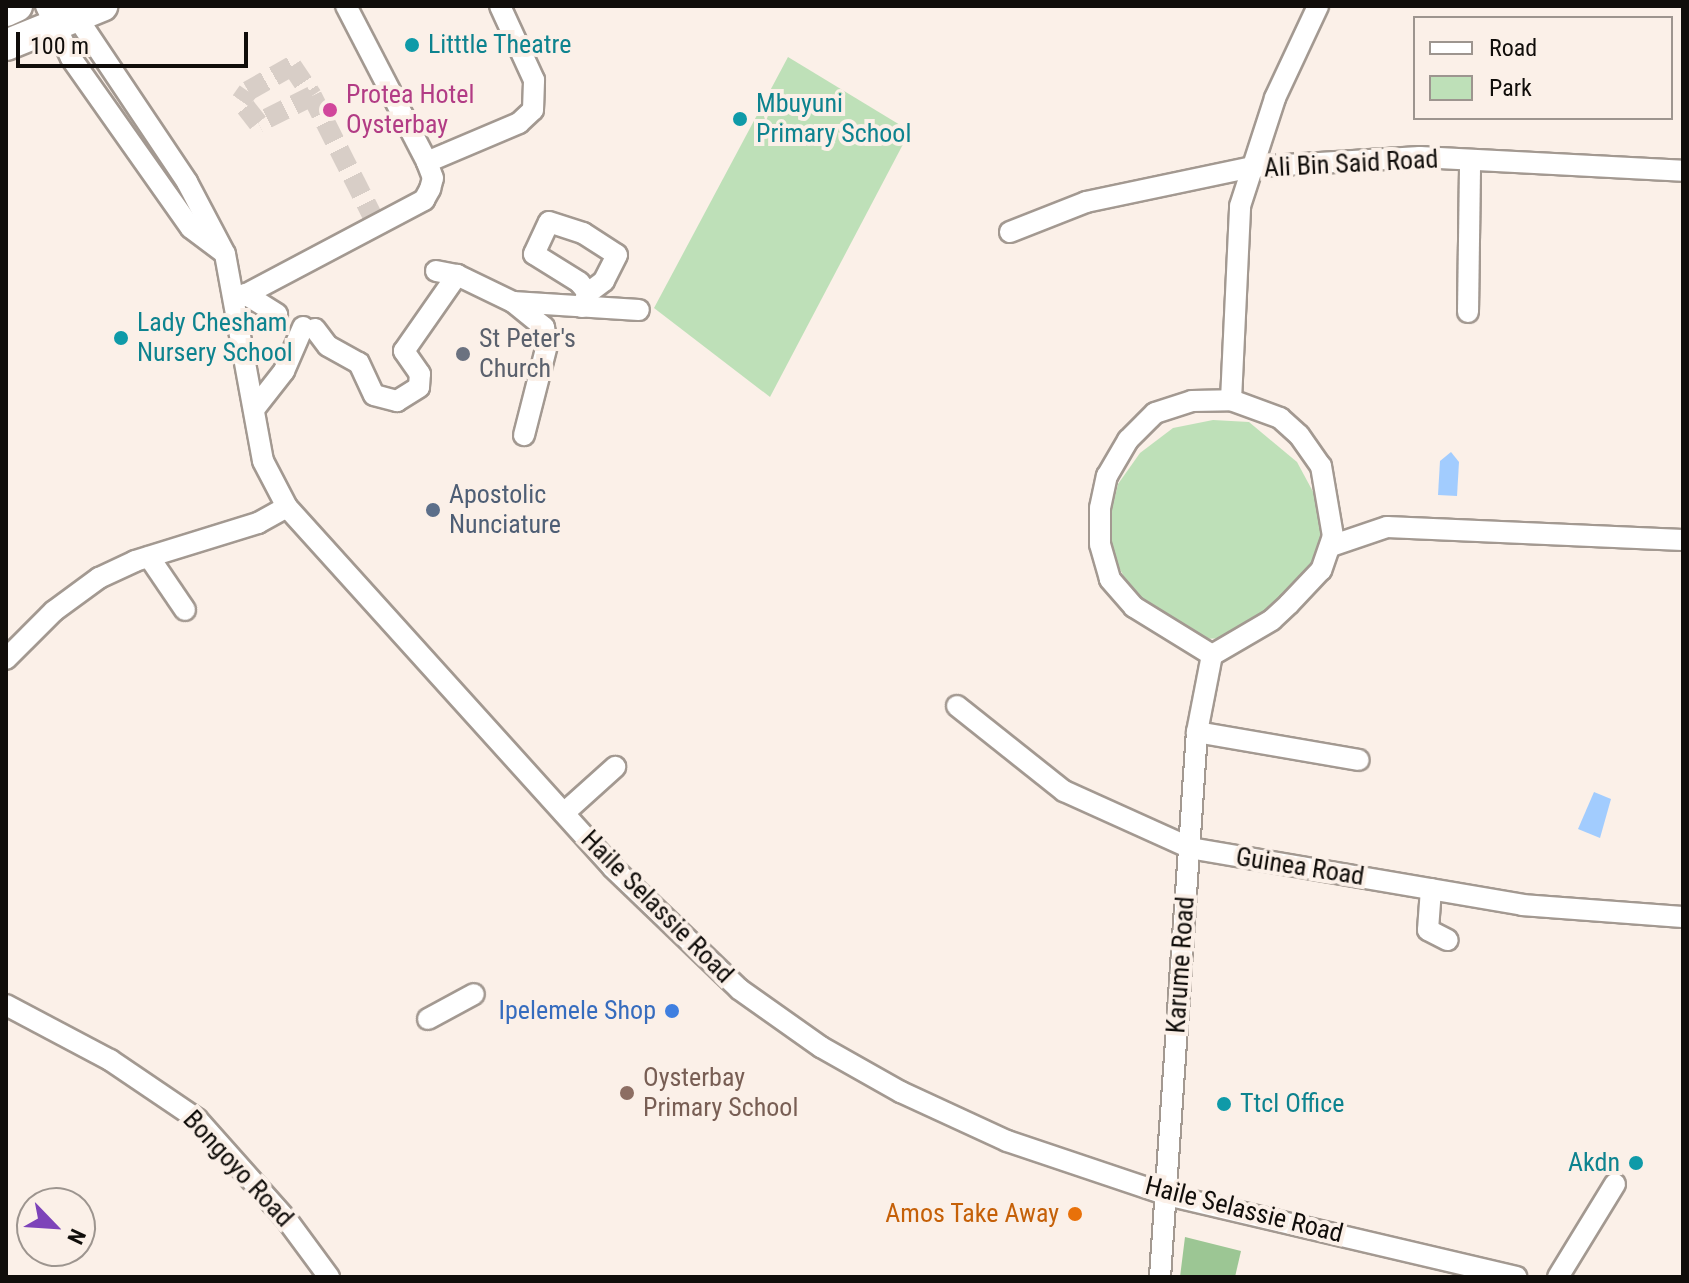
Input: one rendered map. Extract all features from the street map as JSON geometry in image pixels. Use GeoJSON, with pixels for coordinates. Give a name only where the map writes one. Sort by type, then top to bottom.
{"type":"FeatureCollection","features":[{"type":"Feature","properties":{"kind":"highway"},"geometry":{"type":"LineString","coordinates":[[6,11],[17,6]]}},
{"type":"Feature","properties":{"kind":"highway"},"geometry":{"type":"LineString","coordinates":[[6,45],[69,12]]}},
{"type":"Feature","properties":{"kind":"street"},"geometry":{"type":"LineString","coordinates":[[241,296],[424,200],[433,178],[346,6]]}},
{"type":"Feature","properties":{"kind":"street"},"geometry":{"type":"LineString","coordinates":[[427,162],[519,123],[533,110],[534,80],[500,6]]}},
{"type":"Feature","properties":{"kind":"street"},"geometry":{"type":"LineString","coordinates":[[1010,232],[1086,202],[1252,167],[1275,98],[1318,6]]}},
{"type":"Feature","properties":{"kind":"street","name":"Haile Selassie Road"},"geometry":{"type":"LineString","coordinates":[[69,12],[187,182],[225,254],[241,296],[263,461],[287,507],[675,932],[739,989],[821,1047],[901,1092],[1007,1141],[1167,1195],[1506,1276]]}},
{"type":"Feature","properties":{"kind":"street","name":"Ali Bin Said Road"},"geometry":{"type":"LineString","coordinates":[[1231,400],[1240,206],[1252,167],[1356,158],[1470,160],[1683,171]]}},
{"type":"Feature","properties":{"kind":"street"},"geometry":{"type":"LineString","coordinates":[[1468,312],[1470,160]]}},
{"type":"Feature","properties":{"kind":"street"},"geometry":{"type":"LineString","coordinates":[[436,271],[457,275],[513,302],[544,327],[547,345],[524,435]]}},
{"type":"Feature","properties":{"kind":"street"},"geometry":{"type":"LineString","coordinates":[[255,408],[284,371],[309,328],[328,346],[359,363],[374,395],[397,401],[419,387],[420,374],[404,351],[457,275]]}},
{"type":"Feature","properties":{"kind":"street"},"geometry":{"type":"LineString","coordinates":[[241,296],[277,314]]}},
{"type":"Feature","properties":{"kind":"street"},"geometry":{"type":"LineString","coordinates":[[513,302],[585,300],[639,310]]}},
{"type":"Feature","properties":{"kind":"street"},"geometry":{"type":"LineString","coordinates":[[1231,400],[1280,418],[1321,466],[1330,502],[1331,546],[1321,570],[1272,620],[1212,655],[1134,607],[1110,579],[1100,544],[1100,508],[1107,476],[1128,440],[1155,413],[1192,401],[1231,400]]}},
{"type":"Feature","properties":{"kind":"street"},"geometry":{"type":"LineString","coordinates":[[6,659],[54,611],[99,578],[149,557],[258,523],[287,507]]}},
{"type":"Feature","properties":{"kind":"street"},"geometry":{"type":"LineString","coordinates":[[1331,546],[1387,527],[1683,540]]}},
{"type":"Feature","properties":{"kind":"street"},"geometry":{"type":"LineString","coordinates":[[149,557],[185,610]]}},
{"type":"Feature","properties":{"kind":"street","name":"Karume Road"},"geometry":{"type":"LineString","coordinates":[[1160,1277],[1197,732],[1212,655]]}},
{"type":"Feature","properties":{"kind":"street","name":"Guinea Road"},"geometry":{"type":"LineString","coordinates":[[957,706],[1064,791],[1190,848],[1522,905],[1683,917]]}},
{"type":"Feature","properties":{"kind":"street"},"geometry":{"type":"LineString","coordinates":[[1197,732],[1359,760]]}},
{"type":"Feature","properties":{"kind":"street"},"geometry":{"type":"LineString","coordinates":[[564,813],[615,767]]}},
{"type":"Feature","properties":{"kind":"street"},"geometry":{"type":"LineString","coordinates":[[1431,889],[1428,930],[1448,940]]}},
{"type":"Feature","properties":{"kind":"street"},"geometry":{"type":"LineString","coordinates":[[428,1019],[474,994]]}},
{"type":"Feature","properties":{"kind":"street","name":"Bongoyo Road"},"geometry":{"type":"LineString","coordinates":[[6,1005],[110,1060],[197,1119],[296,1230],[329,1277]]}},
{"type":"Feature","properties":{"kind":"street"},"geometry":{"type":"LineString","coordinates":[[1558,1277],[1567,1255],[1615,1184]]}},
{"type":"Feature","properties":{"kind":"green space"},"geometry":{"type":"Polygon","coordinates":[[[788,57],[910,131],[770,397],[654,308],[788,57]]]}},
{"type":"Feature","properties":{"kind":"green space"},"geometry":{"type":"Polygon","coordinates":[[[1213,420],[1249,422],[1297,462],[1318,501],[1322,540],[1306,574],[1276,607],[1231,638],[1201,639],[1135,596],[1113,557],[1109,521],[1118,484],[1140,453],[1173,428],[1213,420]]]}},
{"type":"Feature","properties":{"kind":"green space"},"geometry":{"type":"Polygon","coordinates":[[[1185,1237],[1241,1251],[1235,1277],[1180,1277],[1185,1237]]]}},
{"type":"Feature","properties":{"kind":"water"},"geometry":{"type":"Polygon","coordinates":[[[1451,452],[1459,462],[1457,496],[1438,495],[1440,461],[1451,452]]]}},
{"type":"Feature","properties":{"kind":"water"},"geometry":{"type":"Polygon","coordinates":[[[1594,792],[1611,799],[1600,838],[1578,829],[1594,792]]]}},
{"type":"Feature","properties":{"kind":"tunnel"},"geometry":{"type":"LineString","coordinates":[[312,96],[258,123],[241,101],[248,91],[292,66],[312,96],[376,223]]}},
{"type":"Feature","properties":{"kind":"place","name":"Litttle Theatre"},"geometry":{"type":"Point","coordinates":[412,45]}},
{"type":"Feature","properties":{"kind":"place","name":"Protea Hotel Oysterbay"},"geometry":{"type":"Point","coordinates":[330,110]}},
{"type":"Feature","properties":{"kind":"place","name":"Mbuyuni Primary School"},"geometry":{"type":"Point","coordinates":[740,119]}},
{"type":"Feature","properties":{"kind":"place","name":"Lady Chesham Nursery School"},"geometry":{"type":"Point","coordinates":[121,338]}},
{"type":"Feature","properties":{"kind":"place","name":"St Peter's Church"},"geometry":{"type":"Point","coordinates":[463,354]}},
{"type":"Feature","properties":{"kind":"place","name":"Apostolic Nunciature"},"geometry":{"type":"Point","coordinates":[433,510]}},
{"type":"Feature","properties":{"kind":"place","name":"Ipelemele Shop"},"geometry":{"type":"Point","coordinates":[672,1011]}},
{"type":"Feature","properties":{"kind":"place","name":"Oysterbay Primary School"},"geometry":{"type":"Point","coordinates":[627,1093]}},
{"type":"Feature","properties":{"kind":"place","name":"Ttcl Office"},"geometry":{"type":"Point","coordinates":[1224,1104]}},
{"type":"Feature","properties":{"kind":"place","name":"Akdn"},"geometry":{"type":"Point","coordinates":[1636,1163]}},
{"type":"Feature","properties":{"kind":"place","name":"Amos Take Away"},"geometry":{"type":"Point","coordinates":[1075,1214]}}]}
